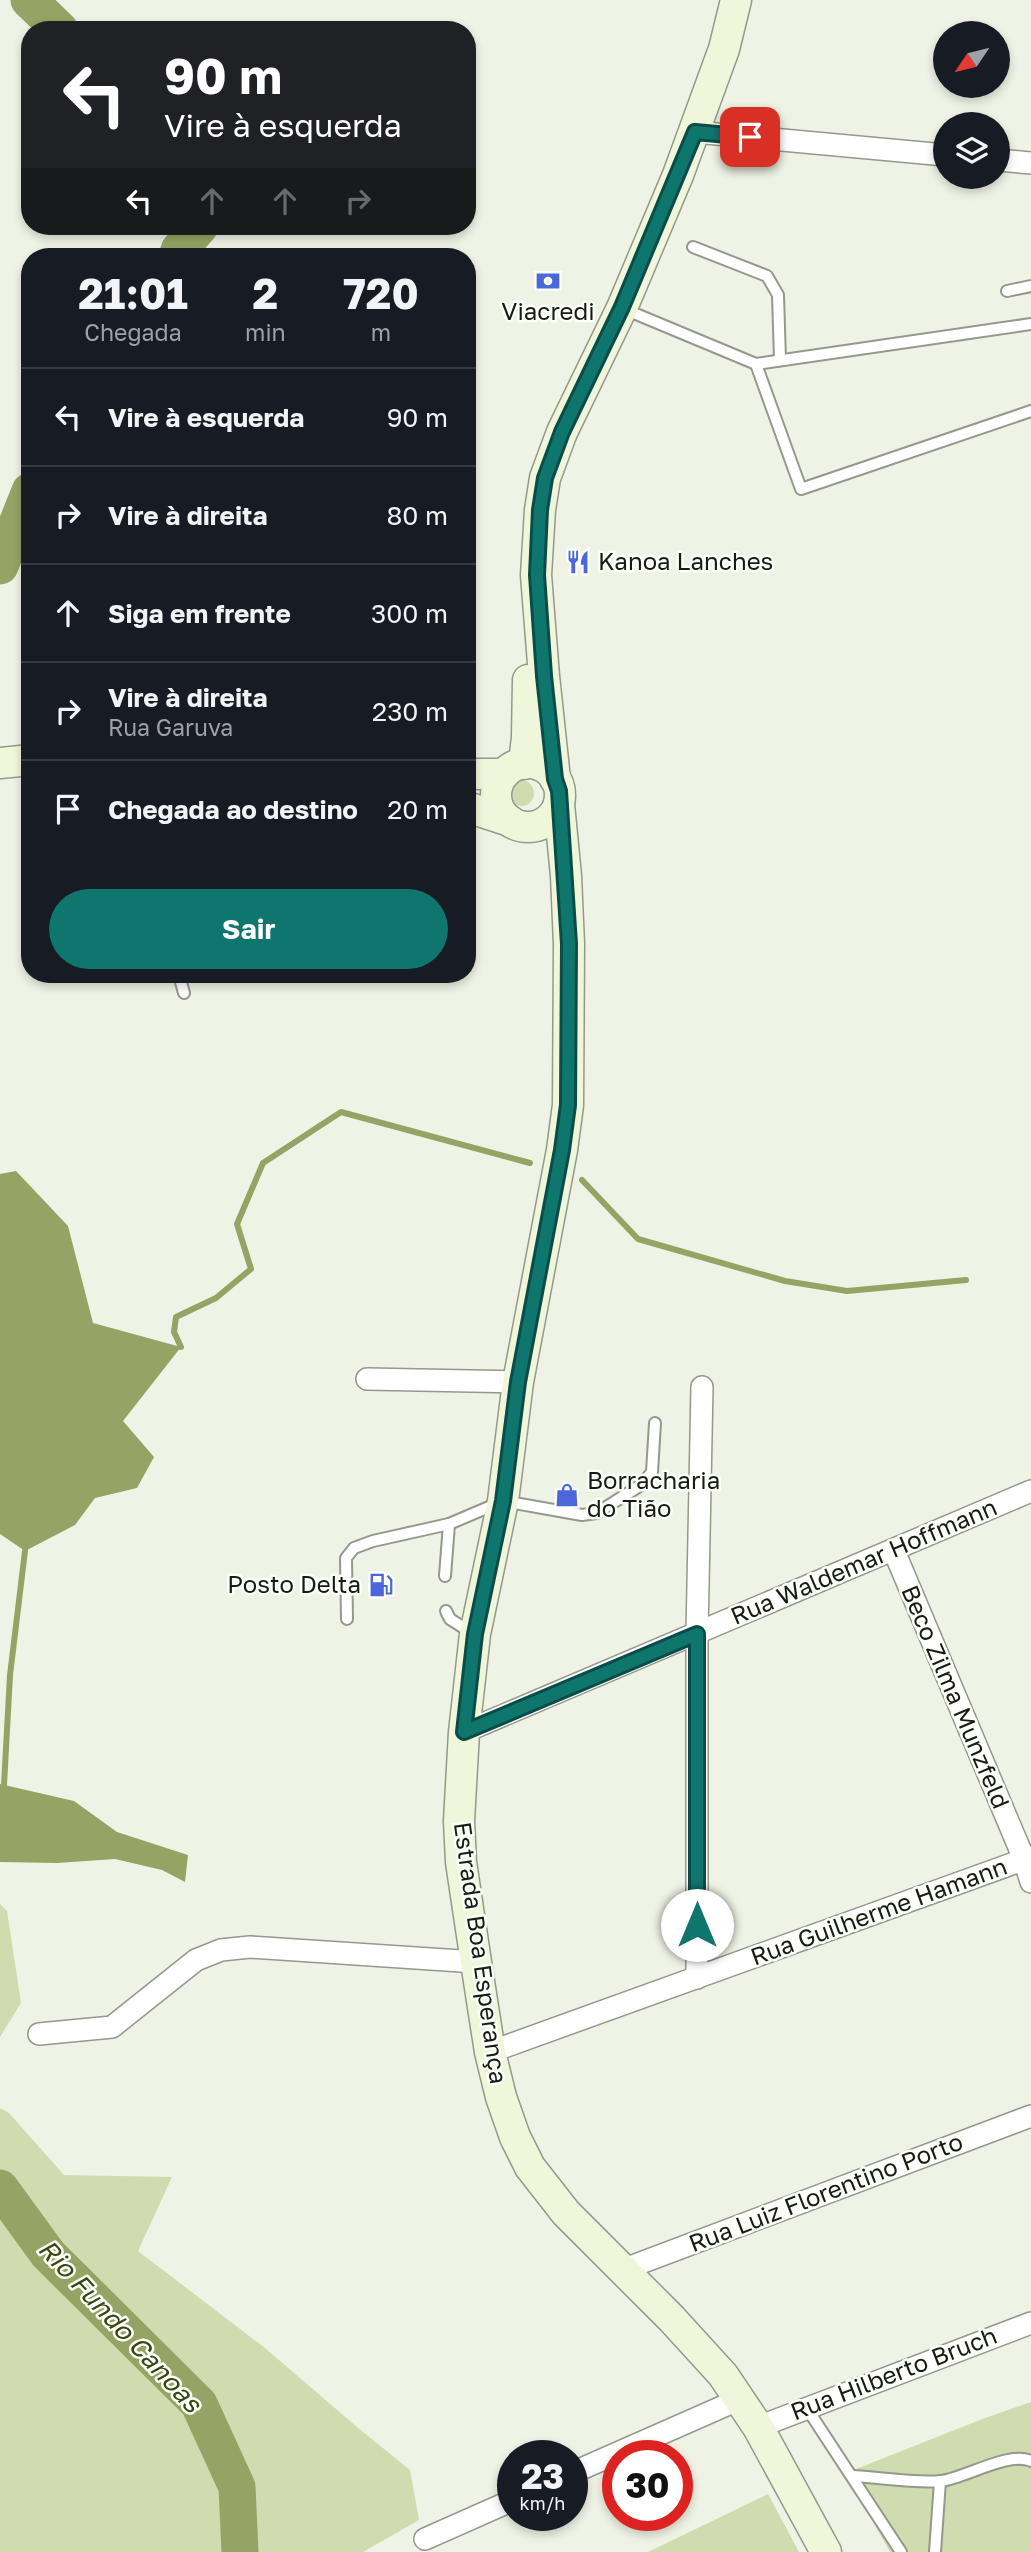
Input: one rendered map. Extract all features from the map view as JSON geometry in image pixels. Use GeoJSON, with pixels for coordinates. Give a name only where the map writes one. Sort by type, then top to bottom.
{"type":"FeatureCollection","features":[{"type":"Feature","properties":{"kind":"street"},"geometry":{"type":"LineString","coordinates":[[566,876],[521,824],[502,814],[496,794],[498,783],[514,769],[529,687],[523,516],[533,471],[547,432],[679,132],[721,0]]}},
{"type":"Feature","properties":{"kind":"street","name":"Estrada Boa Esperança"},"geometry":{"type":"LineString","coordinates":[[736,0],[724,49],[695,132],[622,307],[562,432],[545,478],[540,510],[537,575],[544,676],[566,876],[569,966],[568,1105],[518,1382],[503,1501],[475,1634],[464,1732],[459,1821],[461,1862],[491,2052],[501,2097],[515,2137],[530,2167],[552,2197],[701,2350],[740,2399],[826,2552]]}},
{"type":"Feature","properties":{"kind":"street"},"geometry":{"type":"LineString","coordinates":[[695,132],[933,154]]}},
{"type":"Feature","properties":{"kind":"street"},"geometry":{"type":"LineString","coordinates":[[1010,161],[1031,163]]}},
{"type":"Feature","properties":{"kind":"street"},"geometry":{"type":"LineString","coordinates":[[0,763],[21,761]]}},
{"type":"Feature","properties":{"kind":"street"},"geometry":{"type":"LineString","coordinates":[[476,773],[542,767],[557,792],[549,819],[521,824],[476,810]]}},
{"type":"Feature","properties":{"kind":"street"},"geometry":{"type":"LineString","coordinates":[[367,1379],[518,1382]]}},
{"type":"Feature","properties":{"kind":"street"},"geometry":{"type":"LineString","coordinates":[[697,1978],[697,1634],[702,1387]]}},
{"type":"Feature","properties":{"kind":"street","name":"Rua Waldemar Hoffmann"},"geometry":{"type":"LineString","coordinates":[[464,1732],[894,1551],[1031,1490]]}},
{"type":"Feature","properties":{"kind":"street","name":"Beco Zilma Munzfeld"},"geometry":{"type":"LineString","coordinates":[[894,1551],[1027,1858],[1031,1882]]}},
{"type":"Feature","properties":{"kind":"street","name":"Rua Guilherme Hamann"},"geometry":{"type":"LineString","coordinates":[[491,2052],[1027,1858]]}},
{"type":"Feature","properties":{"kind":"street"},"geometry":{"type":"LineString","coordinates":[[39,2034],[112,2026],[196,1960],[221,1950],[250,1947],[476,1962]]}},
{"type":"Feature","properties":{"kind":"street","name":"Rua Luiz Florentino Porto"},"geometry":{"type":"LineString","coordinates":[[622,2270],[1031,2116]]}},
{"type":"Feature","properties":{"kind":"street","name":"Rua Hilberto Bruch"},"geometry":{"type":"LineString","coordinates":[[758,2427],[1031,2323]]}},
{"type":"Feature","properties":{"kind":"street"},"geometry":{"type":"LineString","coordinates":[[588,2466],[740,2399]]}},
{"type":"Feature","properties":{"kind":"street"},"geometry":{"type":"LineString","coordinates":[[425,2539],[497,2507]]}},
{"type":"Feature","properties":{"kind":"lane"},"geometry":{"type":"LineString","coordinates":[[693,247],[767,276],[778,295],[780,360]]}},
{"type":"Feature","properties":{"kind":"lane"},"geometry":{"type":"LineString","coordinates":[[1007,291],[1031,286]]}},
{"type":"Feature","properties":{"kind":"lane"},"geometry":{"type":"LineString","coordinates":[[622,307],[756,364],[1031,324]]}},
{"type":"Feature","properties":{"kind":"lane"},"geometry":{"type":"LineString","coordinates":[[756,364],[801,489],[1031,411]]}},
{"type":"Feature","properties":{"kind":"lane"},"geometry":{"type":"LineString","coordinates":[[181,983],[184,993]]}},
{"type":"Feature","properties":{"kind":"lane"},"geometry":{"type":"LineString","coordinates":[[347,1619],[346,1558],[354,1548],[373,1541],[449,1524],[503,1501],[582,1515],[597,1513],[641,1485],[652,1472],[655,1423]]}},
{"type":"Feature","properties":{"kind":"lane"},"geometry":{"type":"LineString","coordinates":[[444,1576],[449,1524]]}},
{"type":"Feature","properties":{"kind":"lane"},"geometry":{"type":"LineString","coordinates":[[446,1611],[450,1619],[475,1634]]}},
{"type":"Feature","properties":{"kind":"lane"},"geometry":{"type":"LineString","coordinates":[[806,2407],[901,2552]]}},
{"type":"Feature","properties":{"kind":"lane"},"geometry":{"type":"LineString","coordinates":[[852,2476],[940,2481],[1008,2460],[1031,2461]]}},
{"type":"Feature","properties":{"kind":"lane"},"geometry":{"type":"LineString","coordinates":[[935,2552],[940,2481]]}},
{"type":"Feature","properties":{"kind":"shaded area"},"geometry":{"type":"Polygon","coordinates":[[[521,780],[530,784],[534,793],[530,802],[521,806],[512,802],[508,793],[512,784],[521,780]]]}},
{"type":"Feature","properties":{"kind":"shaded area"},"geometry":{"type":"Polygon","coordinates":[[[16,1171],[68,1226],[93,1323],[181,1347],[123,1421],[154,1457],[137,1488],[95,1498],[75,1525],[25,1551],[0,1534],[0,1174],[16,1171]]]}},
{"type":"Feature","properties":{"kind":"shaded area"},"geometry":{"type":"Polygon","coordinates":[[[0,1784],[74,1801],[117,1832],[188,1855],[185,1882],[162,1870],[115,1859],[57,1863],[0,1862],[0,1784]]]}},
{"type":"Feature","properties":{"kind":"shaded area"},"geometry":{"type":"Polygon","coordinates":[[[0,1904],[7,1911],[21,2003],[0,2037],[0,1904]]]}},
{"type":"Feature","properties":{"kind":"shaded area"},"geometry":{"type":"Polygon","coordinates":[[[0,2108],[9,2113],[64,2175],[172,2177],[138,2251],[265,2348],[410,2470],[419,2520],[363,2552],[0,2552],[0,2108]]]}},
{"type":"Feature","properties":{"kind":"shaded area"},"geometry":{"type":"Polygon","coordinates":[[[1031,2402],[1031,2552],[890,2552],[846,2473],[1031,2402]]]}},
{"type":"Feature","properties":{"kind":"shaded area"},"geometry":{"type":"Polygon","coordinates":[[[768,2494],[799,2552],[648,2552],[768,2494]]]}},
{"type":"Feature","properties":{"kind":"waterway","name":"Rio Fundo Canoas"},"geometry":{"type":"LineString","coordinates":[[29,0],[51,21]]}},
{"type":"Feature","properties":{"kind":"waterway","name":"Rio Fundo Canoas"},"geometry":{"type":"LineString","coordinates":[[181,248],[192,235]]}},
{"type":"Feature","properties":{"kind":"waterway","name":"Rio Fundo Canoas"},"geometry":{"type":"LineString","coordinates":[[0,566],[21,514]]}},
{"type":"Feature","properties":{"kind":"waterway"},"geometry":{"type":"LineString","coordinates":[[181,1347],[174,1332],[176,1317],[216,1298],[251,1269],[237,1224],[263,1163],[341,1112],[530,1163]]}},
{"type":"Feature","properties":{"kind":"waterway"},"geometry":{"type":"LineString","coordinates":[[582,1180],[638,1239],[785,1281],[847,1291],[966,1280]]}},
{"type":"Feature","properties":{"kind":"waterway"},"geometry":{"type":"LineString","coordinates":[[4,1785],[10,1675],[25,1551]]}},
{"type":"Feature","properties":{"kind":"waterway","name":"Rio Fundo Canoas"},"geometry":{"type":"LineString","coordinates":[[0,2188],[48,2254],[199,2404],[237,2487],[240,2552]]}},
{"type":"Feature","properties":{"kind":"place","name":"Viacredi"},"geometry":{"type":"Point","coordinates":[548,281]}},
{"type":"Feature","properties":{"kind":"place","name":"Kanoa Lanches"},"geometry":{"type":"Point","coordinates":[578,562]}},
{"type":"Feature","properties":{"kind":"place","name":"Borracharia do Tião"},"geometry":{"type":"Point","coordinates":[567,1495]}},
{"type":"Feature","properties":{"kind":"place","name":"Posto Delta"},"geometry":{"type":"Point","coordinates":[381,1585]}},
{"type":"Feature","properties":{"kind":"route"},"geometry":{"type":"LineString","coordinates":[[697,1925],[697,1634],[464,1732],[475,1634],[503,1501],[518,1382],[568,1105],[570,997],[566,876],[560,798],[555,779],[544,676],[537,575],[540,510],[545,478],[562,432],[622,307],[695,132],[750,137]]}}]}
